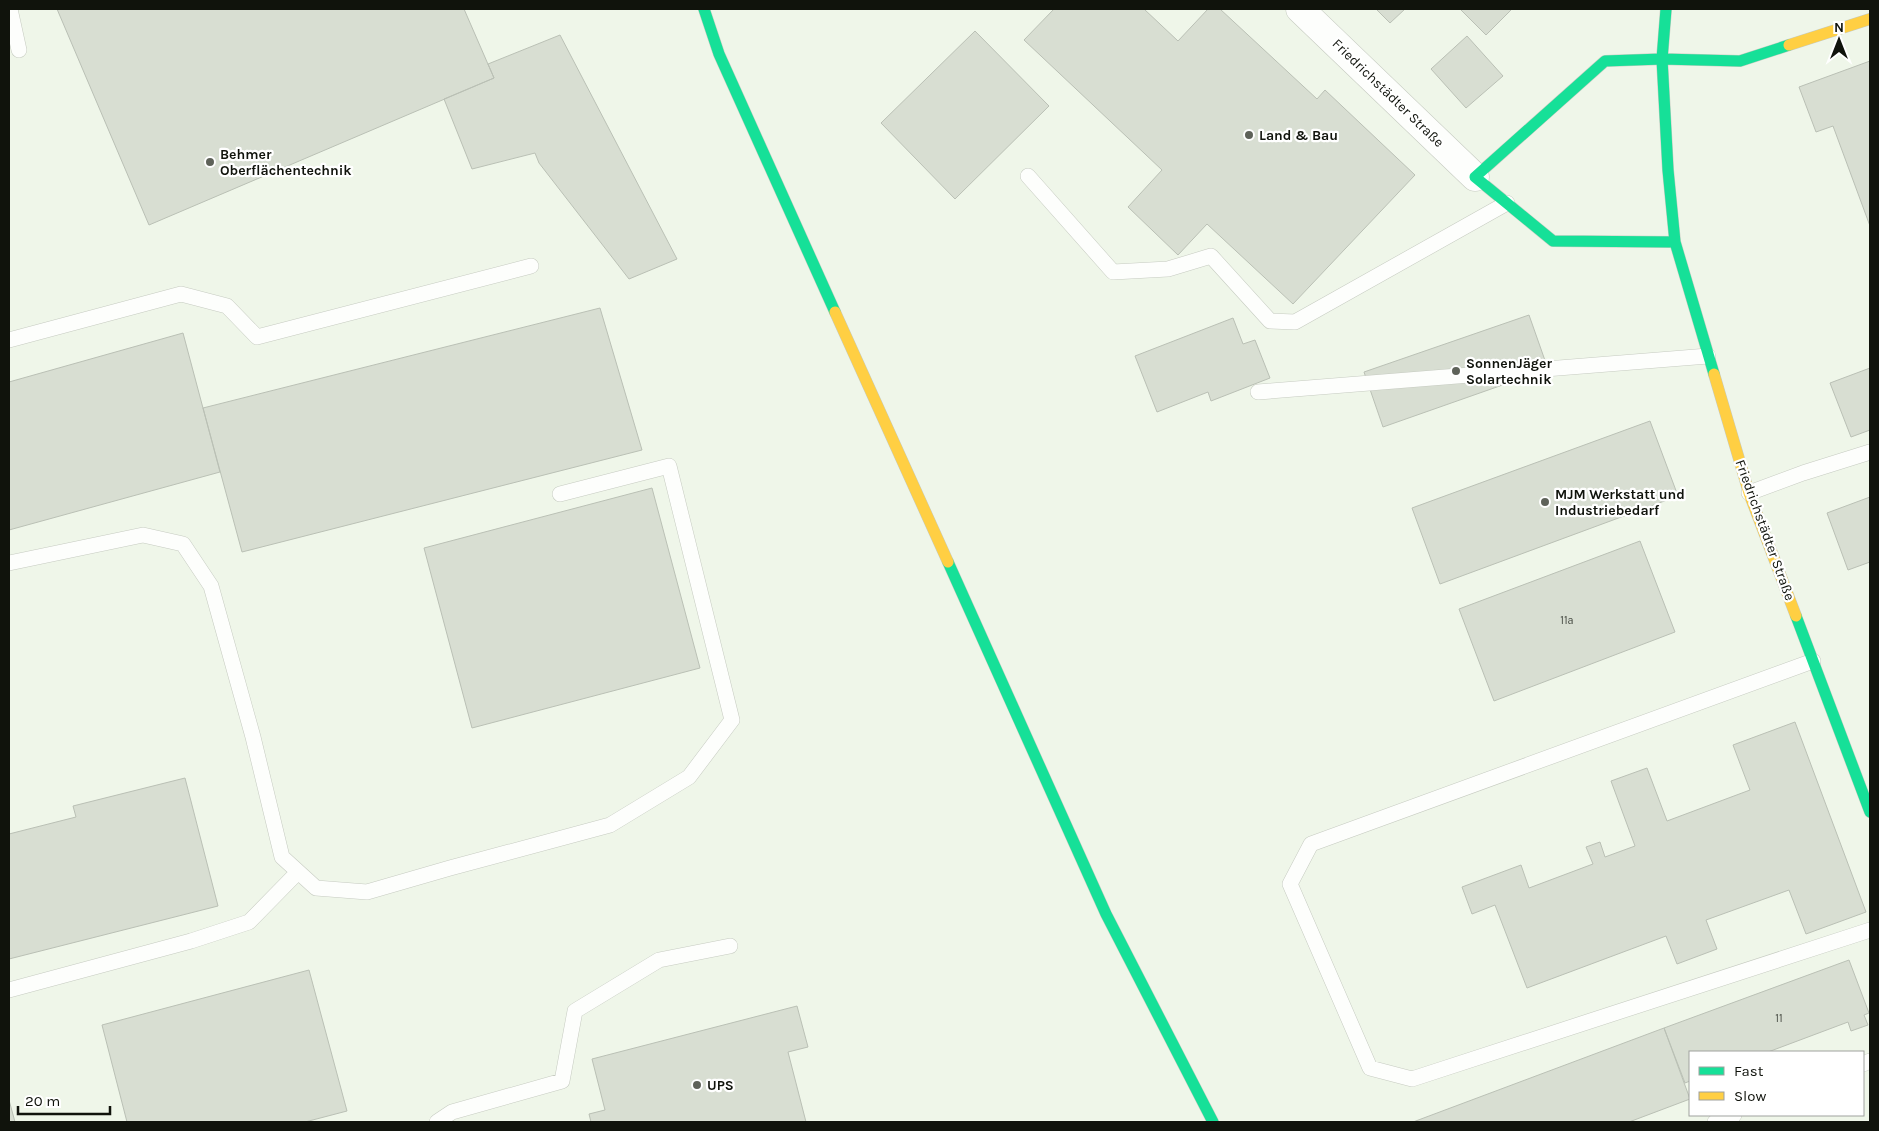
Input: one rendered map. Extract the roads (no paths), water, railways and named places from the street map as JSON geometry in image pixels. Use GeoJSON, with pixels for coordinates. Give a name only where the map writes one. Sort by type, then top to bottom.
{"type":"FeatureCollection","features":[{"type":"Feature","properties":{"kind":"street","name":"Friedrichstädter Straße"},"geometry":{"type":"LineString","coordinates":[[1300,9],[1475,177],[1553,241],[1675,242]]}},
{"type":"Feature","properties":{"kind":"street","name":"Friedrichstädter Straße"},"geometry":{"type":"LineString","coordinates":[[1666,9],[1662,59],[1668,170],[1675,242],[1749,493],[1813,662],[1865,781],[1870,812]]}},
{"type":"Feature","properties":{"kind":"street"},"geometry":{"type":"LineString","coordinates":[[699,12],[1106,914],[1213,1122]]}},
{"type":"Feature","properties":{"kind":"street"},"geometry":{"type":"LineString","coordinates":[[1475,177],[1605,61],[1662,59],[1740,61],[1870,19]]}},
{"type":"Feature","properties":{"kind":"lane"},"geometry":{"type":"LineString","coordinates":[[10,9],[19,50]]}},
{"type":"Feature","properties":{"kind":"lane"},"geometry":{"type":"LineString","coordinates":[[1028,176],[1113,272],[1168,269],[1211,256],[1270,321],[1295,322],[1507,203]]}},
{"type":"Feature","properties":{"kind":"lane"},"geometry":{"type":"LineString","coordinates":[[9,340],[181,294],[227,306],[257,337],[531,266]]}},
{"type":"Feature","properties":{"kind":"lane"},"geometry":{"type":"LineString","coordinates":[[1258,392],[1708,356]]}},
{"type":"Feature","properties":{"kind":"lane"},"geometry":{"type":"LineString","coordinates":[[1749,493],[1870,452]]}},
{"type":"Feature","properties":{"kind":"lane"},"geometry":{"type":"LineString","coordinates":[[9,563],[143,535],[183,544],[211,586],[253,737],[282,857],[316,888],[367,892],[610,826],[689,777],[732,720],[669,466],[560,494]]}},
{"type":"Feature","properties":{"kind":"lane"},"geometry":{"type":"LineString","coordinates":[[1813,662],[1312,844],[1290,884],[1370,1068],[1412,1079],[1870,930]]}},
{"type":"Feature","properties":{"kind":"lane"},"geometry":{"type":"LineString","coordinates":[[9,990],[191,941],[249,922],[298,872]]}},
{"type":"Feature","properties":{"kind":"lane"},"geometry":{"type":"LineString","coordinates":[[437,1122],[452,1112],[562,1081],[575,1011],[659,960],[730,946]]}},
{"type":"Feature","properties":{"kind":"lane"},"geometry":{"type":"LineString","coordinates":[[1715,1122],[1731,1116]]}},
{"type":"Feature","properties":{"kind":"place","name":"Land & Bau"},"geometry":{"type":"Point","coordinates":[1249,135]}},
{"type":"Feature","properties":{"kind":"place","name":"Behmer Oberflächentechnik"},"geometry":{"type":"Point","coordinates":[210,162]}},
{"type":"Feature","properties":{"kind":"place","name":"SonnenJäger Solartechnik"},"geometry":{"type":"Point","coordinates":[1456,371]}},
{"type":"Feature","properties":{"kind":"place","name":"MJM Werkstatt und Industriebedarf"},"geometry":{"type":"Point","coordinates":[1545,502]}},
{"type":"Feature","properties":{"kind":"place","name":"UPS"},"geometry":{"type":"Point","coordinates":[697,1085]}}]}
